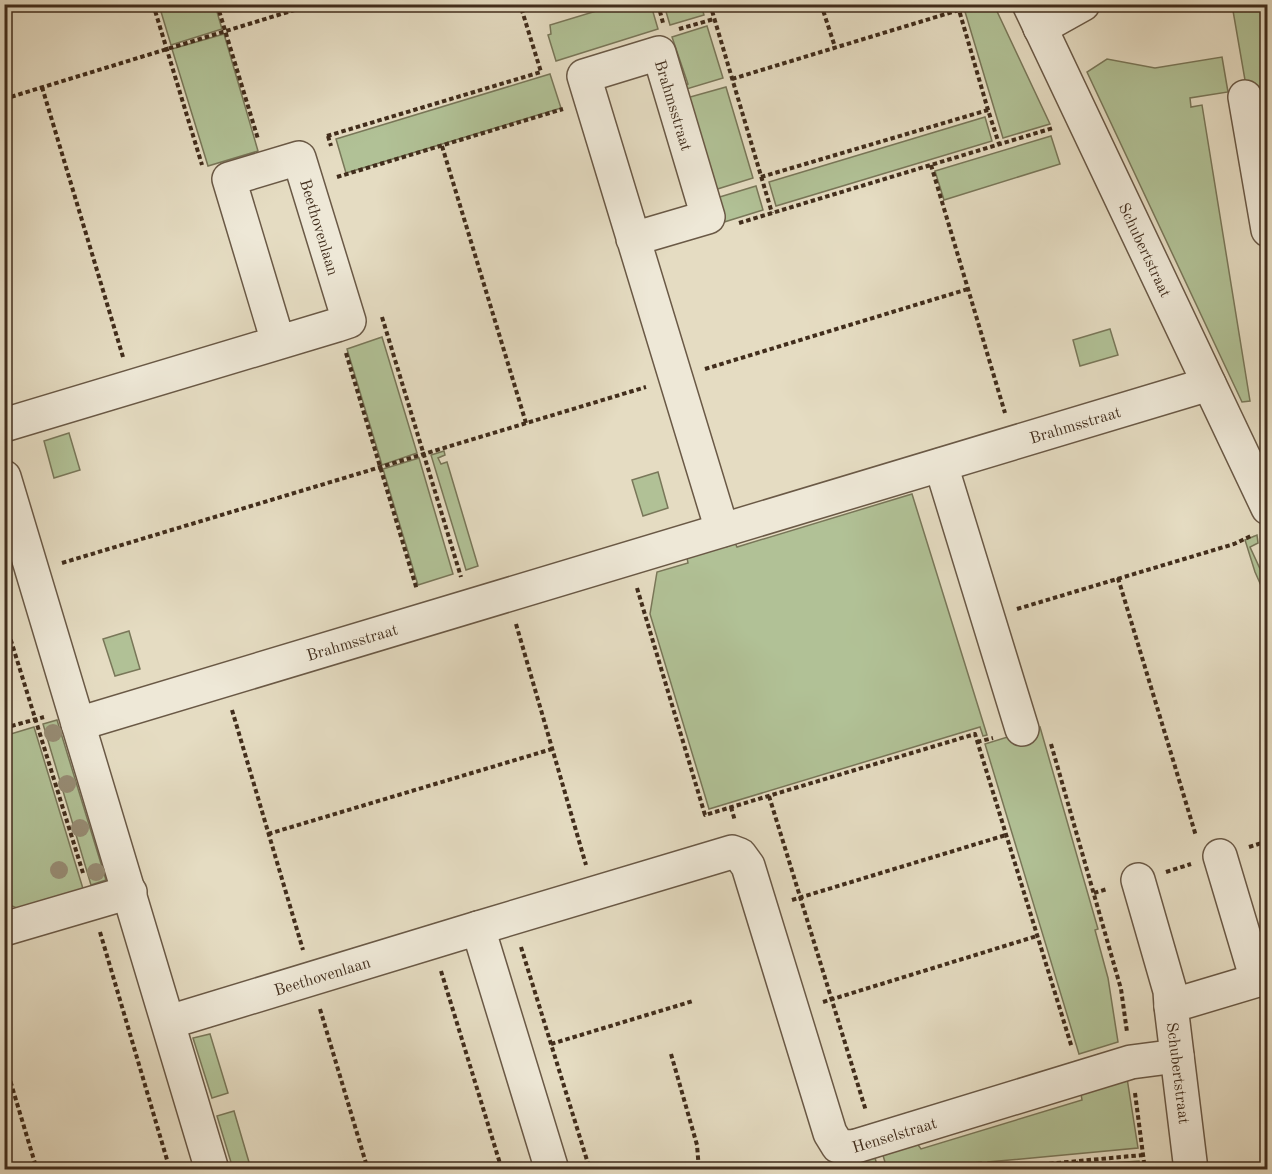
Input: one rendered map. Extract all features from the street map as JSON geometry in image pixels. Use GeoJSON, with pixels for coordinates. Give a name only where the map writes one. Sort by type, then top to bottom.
{"type":"FeatureCollection","features":[{"type":"Feature","properties":{"kind":"street","name":"Schubertstraat"},"geometry":{"type":"LineString","coordinates":[[1083,4],[1035,16],[1209,384],[1258,467],[1263,520]]}},
{"type":"Feature","properties":{"kind":"street","name":"Brahmsstraat"},"geometry":{"type":"LineString","coordinates":[[633,239],[708,217],[659,53],[584,76],[591,101],[633,239],[722,530]]}},
{"type":"Feature","properties":{"kind":"street"},"geometry":{"type":"LineString","coordinates":[[1245,97],[1268,230]]}},
{"type":"Feature","properties":{"kind":"street","name":"Beethovenlaan"},"geometry":{"type":"LineString","coordinates":[[229,179],[266,168],[304,172],[349,321],[337,325]]}},
{"type":"Feature","properties":{"kind":"street"},"geometry":{"type":"LineString","coordinates":[[229,179],[278,342]]}},
{"type":"Feature","properties":{"kind":"street"},"geometry":{"type":"LineString","coordinates":[[4,425],[337,325]]}},
{"type":"Feature","properties":{"kind":"street","name":"Brahmsstraat"},"geometry":{"type":"LineString","coordinates":[[75,716],[426,620],[1209,384]]}},
{"type":"Feature","properties":{"kind":"street"},"geometry":{"type":"LineString","coordinates":[[940,465],[1022,729]]}},
{"type":"Feature","properties":{"kind":"street"},"geometry":{"type":"LineString","coordinates":[[6,485],[212,1170]]}},
{"type":"Feature","properties":{"kind":"street","name":"Beethovenlaan"},"geometry":{"type":"LineString","coordinates":[[169,1022],[732,852],[740,855]]}},
{"type":"Feature","properties":{"kind":"street","name":"Henselstraat"},"geometry":{"type":"LineString","coordinates":[[740,855],[748,866],[830,1133],[838,1146],[853,1147],[1131,1062],[1177,1056]]}},
{"type":"Feature","properties":{"kind":"street"},"geometry":{"type":"LineString","coordinates":[[1212,858],[1262,978]]}},
{"type":"Feature","properties":{"kind":"street"},"geometry":{"type":"LineString","coordinates":[[1138,880],[1170,991],[1171,1006]]}},
{"type":"Feature","properties":{"kind":"street"},"geometry":{"type":"LineString","coordinates":[[4,929],[130,892]]}},
{"type":"Feature","properties":{"kind":"street"},"geometry":{"type":"LineString","coordinates":[[478,928],[552,1170]]}},
{"type":"Feature","properties":{"kind":"street","name":"Schubertstraat"},"geometry":{"type":"LineString","coordinates":[[1191,1170],[1171,1006],[1262,978]]}},
{"type":"Feature","properties":{"kind":"path"},"geometry":{"type":"LineString","coordinates":[[153,4],[205,174],[225,168],[229,179]]}},
{"type":"Feature","properties":{"kind":"path"},"geometry":{"type":"LineString","coordinates":[[217,4],[266,168]]}},
{"type":"Feature","properties":{"kind":"path"},"geometry":{"type":"LineString","coordinates":[[4,99],[314,4]]}},
{"type":"Feature","properties":{"kind":"path"},"geometry":{"type":"LineString","coordinates":[[520,4],[541,72],[296,145],[304,172],[339,177],[591,101]]}},
{"type":"Feature","properties":{"kind":"path"},"geometry":{"type":"LineString","coordinates":[[710,4],[772,213]]}},
{"type":"Feature","properties":{"kind":"path"},"geometry":{"type":"LineString","coordinates":[[822,4],[835,47]]}},
{"type":"Feature","properties":{"kind":"path"},"geometry":{"type":"LineString","coordinates":[[957,4],[999,144]]}},
{"type":"Feature","properties":{"kind":"path"},"geometry":{"type":"LineString","coordinates":[[732,79],[959,10]]}},
{"type":"Feature","properties":{"kind":"path"},"geometry":{"type":"LineString","coordinates":[[676,30],[714,19]]}},
{"type":"Feature","properties":{"kind":"path"},"geometry":{"type":"LineString","coordinates":[[42,87],[132,386]]}},
{"type":"Feature","properties":{"kind":"path"},"geometry":{"type":"LineString","coordinates":[[761,177],[988,110]]}},
{"type":"Feature","properties":{"kind":"path"},"geometry":{"type":"LineString","coordinates":[[739,223],[1084,119]]}},
{"type":"Feature","properties":{"kind":"path"},"geometry":{"type":"LineString","coordinates":[[327,136],[333,156]]}},
{"type":"Feature","properties":{"kind":"path"},"geometry":{"type":"LineString","coordinates":[[442,146],[526,423]]}},
{"type":"Feature","properties":{"kind":"path"},"geometry":{"type":"LineString","coordinates":[[931,165],[1014,442]]}},
{"type":"Feature","properties":{"kind":"path"},"geometry":{"type":"LineString","coordinates":[[336,166],[339,177]]}},
{"type":"Feature","properties":{"kind":"path"},"geometry":{"type":"LineString","coordinates":[[380,312],[470,606]]}},
{"type":"Feature","properties":{"kind":"path"},"geometry":{"type":"LineString","coordinates":[[337,325],[426,620]]}},
{"type":"Feature","properties":{"kind":"path"},"geometry":{"type":"LineString","coordinates":[[79,558],[375,469]]}},
{"type":"Feature","properties":{"kind":"path"},"geometry":{"type":"LineString","coordinates":[[988,618],[1234,544],[1263,520]]}},
{"type":"Feature","properties":{"kind":"path"},"geometry":{"type":"LineString","coordinates":[[628,558],[705,815],[975,734],[1081,1078]]}},
{"type":"Feature","properties":{"kind":"path"},"geometry":{"type":"LineString","coordinates":[[1118,578],[1212,858]]}},
{"type":"Feature","properties":{"kind":"path"},"geometry":{"type":"LineString","coordinates":[[507,595],[595,893]]}},
{"type":"Feature","properties":{"kind":"path"},"geometry":{"type":"LineString","coordinates":[[4,729],[75,716]]}},
{"type":"Feature","properties":{"kind":"path"},"geometry":{"type":"LineString","coordinates":[[977,742],[1045,722],[1121,989],[1145,1170]]}},
{"type":"Feature","properties":{"kind":"path"},"geometry":{"type":"LineString","coordinates":[[239,735],[297,930]]}},
{"type":"Feature","properties":{"kind":"path"},"geometry":{"type":"LineString","coordinates":[[268,834],[552,749]]}},
{"type":"Feature","properties":{"kind":"path"},"geometry":{"type":"LineString","coordinates":[[769,796],[875,1140]]}},
{"type":"Feature","properties":{"kind":"path"},"geometry":{"type":"LineString","coordinates":[[761,909],[1006,836]]}},
{"type":"Feature","properties":{"kind":"path"},"geometry":{"type":"LineString","coordinates":[[1094,893],[1268,842]]}},
{"type":"Feature","properties":{"kind":"path"},"geometry":{"type":"LineString","coordinates":[[512,918],[590,1170]]}},
{"type":"Feature","properties":{"kind":"path"},"geometry":{"type":"LineString","coordinates":[[792,1012],[1037,936]]}},
{"type":"Feature","properties":{"kind":"path"},"geometry":{"type":"LineString","coordinates":[[432,941],[502,1170]]}},
{"type":"Feature","properties":{"kind":"path"},"geometry":{"type":"LineString","coordinates":[[311,978],[368,1170]]}},
{"type":"Feature","properties":{"kind":"path"},"geometry":{"type":"LineString","coordinates":[[551,1044],[693,1001]]}},
{"type":"Feature","properties":{"kind":"path"},"geometry":{"type":"LineString","coordinates":[[671,1054],[697,1145],[699,1170]]}},
{"type":"Feature","properties":{"kind":"path"},"geometry":{"type":"LineString","coordinates":[[4,1060],[37,1170]]}},
{"type":"Feature","properties":{"kind":"path"},"geometry":{"type":"LineString","coordinates":[[982,1170],[1143,1155]]}},
{"type":"Feature","properties":{"kind":"path"},"geometry":{"type":"LineString","coordinates":[[1076,1161],[1077,1170]]}},
{"type":"Feature","properties":{"kind":"green space"},"geometry":{"type":"Polygon","coordinates":[[[159,5],[215,5],[222,29],[171,45],[159,5]]]}},
{"type":"Feature","properties":{"kind":"green space"},"geometry":{"type":"Polygon","coordinates":[[[616,5],[651,5],[658,29],[556,61],[548,35],[551,34],[550,25],[616,5]]]}},
{"type":"Feature","properties":{"kind":"green space"},"geometry":{"type":"Polygon","coordinates":[[[664,5],[701,5],[704,15],[670,25],[664,5]]]}},
{"type":"Feature","properties":{"kind":"green space"},"geometry":{"type":"Polygon","coordinates":[[[963,5],[994,5],[1050,124],[1003,138],[963,5]]]}},
{"type":"Feature","properties":{"kind":"green space"},"geometry":{"type":"Polygon","coordinates":[[[1232,5],[1267,5],[1267,86],[1249,89],[1246,86],[1232,5]]]}},
{"type":"Feature","properties":{"kind":"green space"},"geometry":{"type":"Polygon","coordinates":[[[707,26],[723,78],[680,91],[681,87],[688,84],[672,37],[707,26]]]}},
{"type":"Feature","properties":{"kind":"green space"},"geometry":{"type":"Polygon","coordinates":[[[224,34],[258,151],[208,166],[172,49],[224,34]]]}},
{"type":"Feature","properties":{"kind":"green space"},"geometry":{"type":"Polygon","coordinates":[[[1222,57],[1228,92],[1190,98],[1191,107],[1202,105],[1250,401],[1242,402],[1087,72],[1107,59],[1155,68],[1222,57]]]}},
{"type":"Feature","properties":{"kind":"green space"},"geometry":{"type":"Polygon","coordinates":[[[550,74],[561,108],[346,173],[336,139],[550,74]]]}},
{"type":"Feature","properties":{"kind":"green space"},"geometry":{"type":"Polygon","coordinates":[[[726,87],[753,178],[711,191],[683,99],[726,87]]]}},
{"type":"Feature","properties":{"kind":"green space"},"geometry":{"type":"Polygon","coordinates":[[[985,117],[992,141],[776,206],[769,182],[985,117]]]}},
{"type":"Feature","properties":{"kind":"green space"},"geometry":{"type":"Polygon","coordinates":[[[1051,136],[1060,164],[944,200],[935,171],[1051,136]]]}},
{"type":"Feature","properties":{"kind":"green space"},"geometry":{"type":"Polygon","coordinates":[[[756,186],[763,210],[721,223],[713,199],[756,186]]]}},
{"type":"Feature","properties":{"kind":"green space"},"geometry":{"type":"Polygon","coordinates":[[[1110,329],[1118,355],[1080,366],[1073,340],[1110,329]]]}},
{"type":"Feature","properties":{"kind":"green space"},"geometry":{"type":"Polygon","coordinates":[[[382,337],[417,453],[382,465],[347,349],[382,337]]]}},
{"type":"Feature","properties":{"kind":"green space"},"geometry":{"type":"Polygon","coordinates":[[[69,433],[80,470],[54,478],[44,441],[69,433]]]}},
{"type":"Feature","properties":{"kind":"green space"},"geometry":{"type":"Polygon","coordinates":[[[444,451],[445,455],[438,458],[441,464],[447,462],[478,566],[466,570],[431,455],[444,451]]]}},
{"type":"Feature","properties":{"kind":"green space"},"geometry":{"type":"Polygon","coordinates":[[[419,458],[453,574],[418,585],[383,469],[419,458]]]}},
{"type":"Feature","properties":{"kind":"green space"},"geometry":{"type":"Polygon","coordinates":[[[658,472],[668,508],[643,516],[632,480],[658,472]]]}},
{"type":"Feature","properties":{"kind":"green space"},"geometry":{"type":"Polygon","coordinates":[[[912,494],[987,735],[983,736],[980,727],[709,809],[650,614],[657,572],[688,563],[687,558],[735,543],[737,547],[912,494]]]}},
{"type":"Feature","properties":{"kind":"green space"},"geometry":{"type":"Polygon","coordinates":[[[1257,535],[1258,543],[1250,547],[1267,584],[1267,599],[1255,572],[1245,540],[1257,535]]]}},
{"type":"Feature","properties":{"kind":"green space"},"geometry":{"type":"Polygon","coordinates":[[[129,631],[140,669],[115,676],[103,639],[129,631]]]}},
{"type":"Feature","properties":{"kind":"green space"},"geometry":{"type":"Polygon","coordinates":[[[57,720],[106,880],[91,885],[43,724],[57,720]]]}},
{"type":"Feature","properties":{"kind":"green space"},"geometry":{"type":"Polygon","coordinates":[[[34,727],[84,892],[19,909],[5,903],[4,736],[34,727]]]}},
{"type":"Feature","properties":{"kind":"green space"},"geometry":{"type":"Polygon","coordinates":[[[1040,727],[1098,929],[1095,930],[1108,978],[1118,1042],[1079,1054],[985,744],[1040,727]]]}},
{"type":"Feature","properties":{"kind":"green space"},"geometry":{"type":"Polygon","coordinates":[[[210,1034],[228,1093],[212,1098],[193,1038],[210,1034]]]}},
{"type":"Feature","properties":{"kind":"green space"},"geometry":{"type":"Polygon","coordinates":[[[1127,1078],[1138,1148],[988,1162],[988,1165],[981,1165],[981,1162],[949,1166],[949,1168],[945,1166],[912,1169],[901,1166],[898,1169],[887,1169],[882,1152],[916,1142],[921,1149],[1082,1100],[1081,1094],[1127,1078]]]}},
{"type":"Feature","properties":{"kind":"green space"},"geometry":{"type":"Polygon","coordinates":[[[234,1111],[251,1169],[233,1169],[217,1116],[234,1111]]]}},
{"type":"Feature","properties":{"kind":"green space"},"geometry":{"type":"Polygon","coordinates":[[[874,1154],[878,1169],[831,1170],[874,1154]]]}},
{"type":"Feature","properties":{"kind":"green space"},"geometry":{"type":"Polygon","coordinates":[[[1139,1161],[1141,1169],[1086,1169],[1085,1165],[1139,1161]]]}}]}
